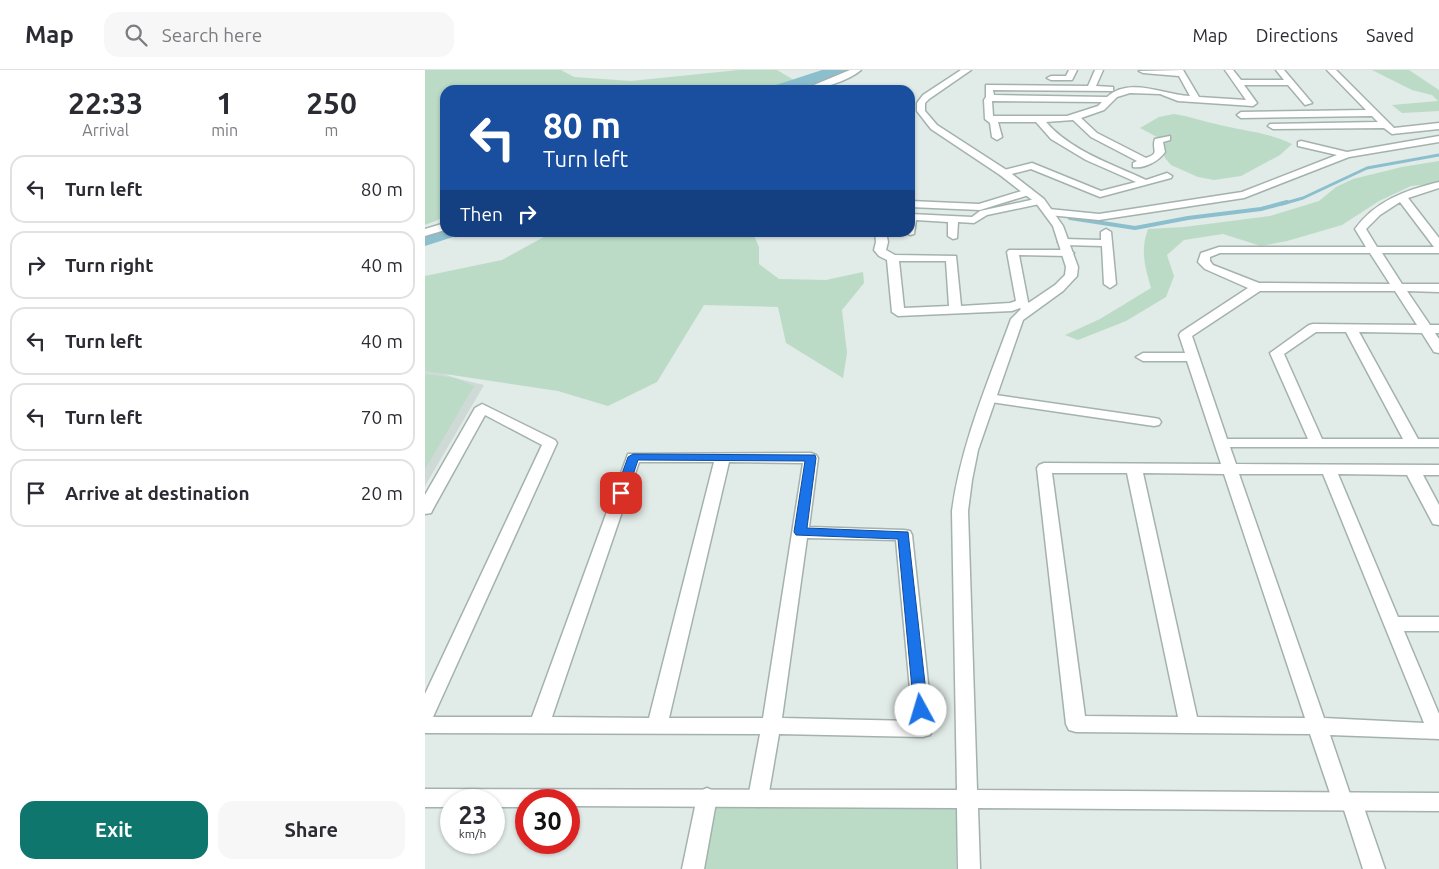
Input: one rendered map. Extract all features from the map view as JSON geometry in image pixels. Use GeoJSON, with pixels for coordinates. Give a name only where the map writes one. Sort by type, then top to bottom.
{"type":"FeatureCollection","features":[{"type":"Feature","properties":{"kind":"street"},"geometry":{"type":"LineString","coordinates":[[822,85],[857,70]]}},
{"type":"Feature","properties":{"kind":"street"},"geometry":{"type":"LineString","coordinates":[[893,258],[898,312],[1025,306],[1059,288],[1071,276],[1072,267],[1058,226],[1044,207],[1004,173],[935,127],[921,111],[921,103],[926,97],[967,70]]}},
{"type":"Feature","properties":{"kind":"street"},"geometry":{"type":"LineString","coordinates":[[1044,78],[1069,78],[1073,70]]}},
{"type":"Feature","properties":{"kind":"street"},"geometry":{"type":"LineString","coordinates":[[1091,88],[1099,70]]}},
{"type":"Feature","properties":{"kind":"street"},"geometry":{"type":"LineString","coordinates":[[1137,90],[1143,70],[1180,72],[1196,99]]}},
{"type":"Feature","properties":{"kind":"street"},"geometry":{"type":"LineString","coordinates":[[1076,118],[1101,108],[1119,92],[1137,90],[1161,92],[1178,98],[1253,103],[1229,70]]}},
{"type":"Feature","properties":{"kind":"street"},"geometry":{"type":"LineString","coordinates":[[1279,70],[1308,103]]}},
{"type":"Feature","properties":{"kind":"street"},"geometry":{"type":"LineString","coordinates":[[1331,70],[1392,131],[1439,126]]}},
{"type":"Feature","properties":{"kind":"street"},"geometry":{"type":"LineString","coordinates":[[1238,83],[1290,82]]}},
{"type":"Feature","properties":{"kind":"street"},"geometry":{"type":"LineString","coordinates":[[989,119],[989,87],[1110,89]]}},
{"type":"Feature","properties":{"kind":"street"},"geometry":{"type":"LineString","coordinates":[[990,98],[1076,118],[1094,135],[1145,162]]}},
{"type":"Feature","properties":{"kind":"street"},"geometry":{"type":"LineString","coordinates":[[989,119],[1109,100]]}},
{"type":"Feature","properties":{"kind":"street"},"geometry":{"type":"LineString","coordinates":[[1045,111],[1054,137],[1089,158],[1146,183]]}},
{"type":"Feature","properties":{"kind":"street"},"geometry":{"type":"LineString","coordinates":[[1241,115],[1374,113]]}},
{"type":"Feature","properties":{"kind":"street"},"geometry":{"type":"LineString","coordinates":[[989,119],[994,122],[997,137]]}},
{"type":"Feature","properties":{"kind":"street"},"geometry":{"type":"LineString","coordinates":[[1327,125],[1334,136]]}},
{"type":"Feature","properties":{"kind":"street"},"geometry":{"type":"LineString","coordinates":[[1273,126],[1386,125]]}},
{"type":"Feature","properties":{"kind":"street"},"geometry":{"type":"LineString","coordinates":[[1118,171],[1157,158],[1160,152],[1159,141],[1167,138]]}},
{"type":"Feature","properties":{"kind":"street"},"geometry":{"type":"LineString","coordinates":[[915,210],[953,219],[974,220],[984,213],[1044,207],[1099,217],[1244,195],[1347,155],[1439,139]]}},
{"type":"Feature","properties":{"kind":"street"},"geometry":{"type":"LineString","coordinates":[[1301,144],[1347,155]]}},
{"type":"Feature","properties":{"kind":"street"},"geometry":{"type":"LineString","coordinates":[[1004,173],[1032,166],[1100,194],[1167,176]]}},
{"type":"Feature","properties":{"kind":"street"},"geometry":{"type":"LineString","coordinates":[[1439,185],[1401,197],[1372,214],[1360,229],[1439,349]]}},
{"type":"Feature","properties":{"kind":"street"},"geometry":{"type":"LineString","coordinates":[[915,209],[981,208],[1028,192]]}},
{"type":"Feature","properties":{"kind":"street"},"geometry":{"type":"LineString","coordinates":[[1401,197],[1439,246]]}},
{"type":"Feature","properties":{"kind":"street"},"geometry":{"type":"LineString","coordinates":[[953,219],[953,236]]}},
{"type":"Feature","properties":{"kind":"street"},"geometry":{"type":"LineString","coordinates":[[425,233],[440,228]]}},
{"type":"Feature","properties":{"kind":"street"},"geometry":{"type":"LineString","coordinates":[[881,237],[880,250],[883,254],[893,258],[952,258],[955,310]]}},
{"type":"Feature","properties":{"kind":"street"},"geometry":{"type":"LineString","coordinates":[[969,869],[960,511],[971,450],[1011,332],[1025,306],[1013,252],[1066,247],[1107,237],[1110,284]]}},
{"type":"Feature","properties":{"kind":"street"},"geometry":{"type":"LineString","coordinates":[[1439,250],[1219,250],[1205,255],[1204,262],[1209,267],[1257,287],[1439,288]]}},
{"type":"Feature","properties":{"kind":"street"},"geometry":{"type":"LineString","coordinates":[[1257,287],[1185,335],[1317,726],[1374,869]]}},
{"type":"Feature","properties":{"kind":"street"},"geometry":{"type":"LineString","coordinates":[[1317,443],[1277,353],[1313,328],[1439,329]]}},
{"type":"Feature","properties":{"kind":"street"},"geometry":{"type":"LineString","coordinates":[[1350,328],[1413,443]]}},
{"type":"Feature","properties":{"kind":"street"},"geometry":{"type":"LineString","coordinates":[[1143,357],[1193,357]]}},
{"type":"Feature","properties":{"kind":"street"},"geometry":{"type":"LineString","coordinates":[[989,398],[1153,422]]}},
{"type":"Feature","properties":{"kind":"street"},"geometry":{"type":"LineString","coordinates":[[425,509],[482,408],[550,444],[425,714]]}},
{"type":"Feature","properties":{"kind":"street"},"geometry":{"type":"LineString","coordinates":[[1222,443],[1439,443]]}},
{"type":"Feature","properties":{"kind":"street"},"geometry":{"type":"LineString","coordinates":[[539,726],[633,457],[811,458],[771,726],[758,798]]}},
{"type":"Feature","properties":{"kind":"street"},"geometry":{"type":"LineString","coordinates":[[657,726],[723,457]]}},
{"type":"Feature","properties":{"kind":"street"},"geometry":{"type":"LineString","coordinates":[[1329,469],[1437,732],[1317,726],[1076,724],[1044,468],[1231,470],[1329,469],[1439,470]]}},
{"type":"Feature","properties":{"kind":"street"},"geometry":{"type":"LineString","coordinates":[[1135,469],[1189,724]]}},
{"type":"Feature","properties":{"kind":"street"},"geometry":{"type":"LineString","coordinates":[[1412,469],[1439,520]]}},
{"type":"Feature","properties":{"kind":"street"},"geometry":{"type":"LineString","coordinates":[[425,725],[771,726],[923,729],[904,535],[800,532]]}},
{"type":"Feature","properties":{"kind":"street"},"geometry":{"type":"LineString","coordinates":[[1393,624],[1439,624]]}},
{"type":"Feature","properties":{"kind":"street"},"geometry":{"type":"LineString","coordinates":[[425,798],[707,797],[1439,802]]}},
{"type":"Feature","properties":{"kind":"street"},"geometry":{"type":"LineString","coordinates":[[693,869],[707,797]]}},
{"type":"Feature","properties":{"kind":"shaded area"},"geometry":{"type":"Polygon","coordinates":[[[425,367],[455,378],[484,385],[425,486],[425,367]]]}},
{"type":"Feature","properties":{"kind":"green space"},"geometry":{"type":"Polygon","coordinates":[[[425,70],[561,70],[574,77],[631,81],[739,70],[777,70],[794,80],[790,85],[440,85],[440,219],[425,225],[425,70]]]}},
{"type":"Feature","properties":{"kind":"green space"},"geometry":{"type":"Polygon","coordinates":[[[1372,70],[1409,70],[1439,90],[1439,111],[1402,113],[1392,105],[1438,101],[1432,95],[1412,90],[1372,70]]]}},
{"type":"Feature","properties":{"kind":"green space"},"geometry":{"type":"Polygon","coordinates":[[[1174,114],[1264,134],[1292,144],[1280,155],[1241,176],[1214,180],[1198,177],[1171,165],[1165,158],[1159,138],[1140,128],[1159,117],[1174,114]]]}},
{"type":"Feature","properties":{"kind":"green space"},"geometry":{"type":"Polygon","coordinates":[[[1439,161],[1439,183],[1411,186],[1379,201],[1342,225],[1287,241],[1261,246],[1223,234],[1184,240],[1167,255],[1174,276],[1166,297],[1126,321],[1078,340],[1065,335],[1100,319],[1151,288],[1144,252],[1148,229],[1184,227],[1270,216],[1319,201],[1336,187],[1353,179],[1402,167],[1439,161]]]}},
{"type":"Feature","properties":{"kind":"green space"},"geometry":{"type":"Polygon","coordinates":[[[544,237],[755,237],[759,247],[759,264],[779,279],[826,280],[863,272],[864,283],[842,310],[847,353],[843,378],[786,343],[778,307],[704,305],[657,382],[608,406],[558,391],[425,371],[425,276],[502,260],[544,237]]]}},
{"type":"Feature","properties":{"kind":"green space"},"geometry":{"type":"Polygon","coordinates":[[[425,374],[455,378],[474,386],[425,469],[425,374]]]}},
{"type":"Feature","properties":{"kind":"green space"},"geometry":{"type":"Polygon","coordinates":[[[711,803],[956,807],[956,869],[700,869],[711,803]]]}},
{"type":"Feature","properties":{"kind":"waterway"},"geometry":{"type":"LineString","coordinates":[[794,85],[838,70]]}},
{"type":"Feature","properties":{"kind":"waterway"},"geometry":{"type":"LineString","coordinates":[[1282,204],[1303,198],[1367,168],[1439,155]]}},
{"type":"Feature","properties":{"kind":"waterway"},"geometry":{"type":"LineString","coordinates":[[1070,218],[1135,228],[1188,218],[1261,209],[1287,202]]}},
{"type":"Feature","properties":{"kind":"waterway"},"geometry":{"type":"LineString","coordinates":[[425,239],[440,234]]}},
{"type":"Feature","properties":{"kind":"route"},"geometry":{"type":"LineString","coordinates":[[621,493],[633,457],[811,458],[800,532],[904,535],[921,710]]}}]}
